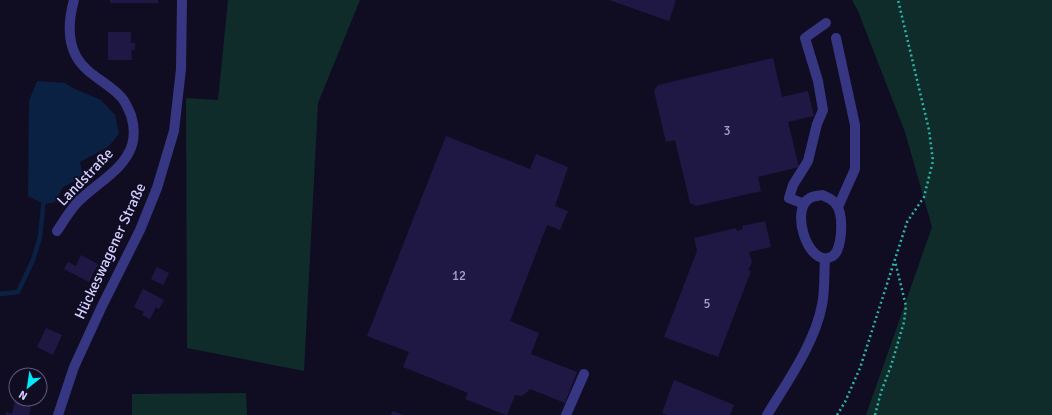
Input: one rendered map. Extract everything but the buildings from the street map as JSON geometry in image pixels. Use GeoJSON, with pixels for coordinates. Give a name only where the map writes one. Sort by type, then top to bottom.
{"type":"FeatureCollection","features":[{"type":"Feature","properties":{"kind":"street","name":"Landstraße"},"geometry":{"type":"LineString","coordinates":[[57,231],[76,204],[108,176],[124,159],[132,146],[134,131],[127,105],[121,96],[88,71],[76,57],[70,27],[71,12],[74,0]]}},
{"type":"Feature","properties":{"kind":"street","name":"Hückeswagener Straße"},"geometry":{"type":"LineString","coordinates":[[58,415],[74,367],[102,306],[140,230],[156,188],[174,131],[182,69],[182,0]]}},
{"type":"Feature","properties":{"kind":"street"},"geometry":{"type":"LineString","coordinates":[[804,204],[789,198],[793,185],[808,161],[816,124],[823,110],[818,81],[805,38],[826,23]]}},
{"type":"Feature","properties":{"kind":"street"},"geometry":{"type":"LineString","coordinates":[[836,38],[856,125],[855,169],[838,207]]}},
{"type":"Feature","properties":{"kind":"street"},"geometry":{"type":"LineString","coordinates":[[822,195],[834,202],[838,207],[841,213],[841,222],[837,252],[832,257],[825,259],[816,255],[810,249],[804,234],[801,219],[804,204],[810,197],[822,195]]}},
{"type":"Feature","properties":{"kind":"street"},"geometry":{"type":"LineString","coordinates":[[767,415],[803,355],[814,331],[822,305],[825,259]]}},
{"type":"Feature","properties":{"kind":"street"},"geometry":{"type":"LineString","coordinates":[[566,415],[584,374]]}},
{"type":"Feature","properties":{"kind":"path"},"geometry":{"type":"LineString","coordinates":[[837,415],[845,402],[860,368],[907,222],[924,197],[933,161],[929,130],[898,0]]}},
{"type":"Feature","properties":{"kind":"path"},"geometry":{"type":"LineString","coordinates":[[875,415],[904,322],[906,306],[895,259]]}},
{"type":"Feature","properties":{"kind":"green space"},"geometry":{"type":"Polygon","coordinates":[[[228,0],[360,0],[318,103],[304,371],[187,348],[186,98],[218,100],[228,0]]]}},
{"type":"Feature","properties":{"kind":"green space"},"geometry":{"type":"Polygon","coordinates":[[[852,0],[1052,0],[1052,415],[866,415],[932,227],[905,132],[858,11],[852,0]]]}},
{"type":"Feature","properties":{"kind":"green space"},"geometry":{"type":"Polygon","coordinates":[[[246,393],[247,415],[132,415],[132,394],[246,393]]]}},
{"type":"Feature","properties":{"kind":"water"},"geometry":{"type":"Polygon","coordinates":[[[37,81],[65,83],[101,100],[115,115],[119,134],[108,147],[80,162],[83,177],[63,187],[55,202],[44,204],[28,196],[29,101],[37,81]]]}},
{"type":"Feature","properties":{"kind":"waterway"},"geometry":{"type":"LineString","coordinates":[[0,294],[18,292],[33,260],[40,237],[44,198]]}}]}
